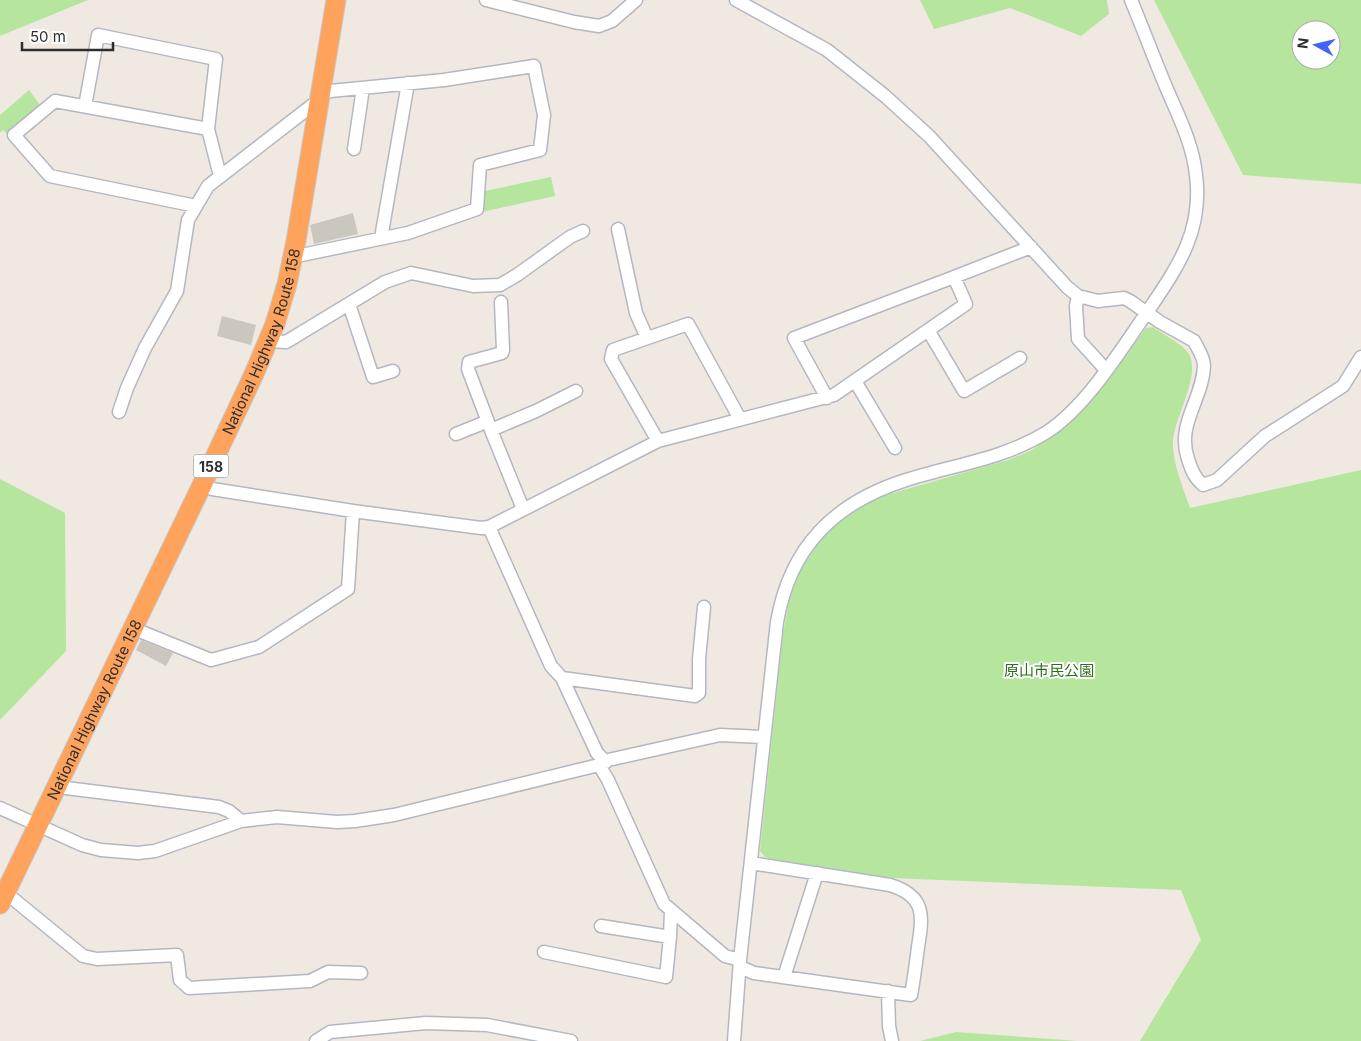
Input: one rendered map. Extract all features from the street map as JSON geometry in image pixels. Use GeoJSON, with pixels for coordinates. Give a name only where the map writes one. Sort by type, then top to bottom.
{"type":"FeatureCollection","features":[{"type":"Feature","properties":{"kind":"highway","name":"National Highway Route 158"},"geometry":{"type":"LineString","coordinates":[[3,899],[202,485],[268,341],[282,300],[292,257],[336,0]]}},
{"type":"Feature","properties":{"kind":"street"},"geometry":{"type":"LineString","coordinates":[[486,0],[574,22],[599,26],[612,21],[636,0]]}},
{"type":"Feature","properties":{"kind":"street"},"geometry":{"type":"LineString","coordinates":[[736,0],[827,50],[885,96],[930,136],[1067,287],[1078,296],[1098,301],[1124,298],[1194,341],[1204,364],[1203,377],[1185,427],[1185,452],[1194,476],[1203,485],[1217,480],[1264,436],[1343,386],[1361,357]]}},
{"type":"Feature","properties":{"kind":"street"},"geometry":{"type":"LineString","coordinates":[[734,1041],[740,964],[780,602],[793,568],[814,535],[841,511],[869,494],[906,480],[1011,450],[1033,440],[1062,420],[1087,394],[1147,313],[1174,271],[1190,239],[1197,189],[1193,156],[1184,128],[1131,0]]}},
{"type":"Feature","properties":{"kind":"street"},"geometry":{"type":"LineString","coordinates":[[85,106],[98,35],[216,59],[208,129],[220,176]]}},
{"type":"Feature","properties":{"kind":"street"},"geometry":{"type":"LineString","coordinates":[[119,412],[127,388],[145,348],[177,290],[188,220],[208,186],[320,96],[362,88],[444,80],[534,66],[544,115],[540,150],[480,165],[477,210],[408,233],[292,257]]}},
{"type":"Feature","properties":{"kind":"street"},"geometry":{"type":"LineString","coordinates":[[381,238],[408,84]]}},
{"type":"Feature","properties":{"kind":"street"},"geometry":{"type":"LineString","coordinates":[[354,149],[362,88]]}},
{"type":"Feature","properties":{"kind":"street"},"geometry":{"type":"LineString","coordinates":[[196,206],[50,176],[14,135],[55,100],[208,129]]}},
{"type":"Feature","properties":{"kind":"street"},"geometry":{"type":"LineString","coordinates":[[618,229],[636,313],[647,338]]}},
{"type":"Feature","properties":{"kind":"street"},"geometry":{"type":"LineString","coordinates":[[268,341],[286,342],[385,282],[411,273],[473,286],[500,285],[570,237],[583,231]]}},
{"type":"Feature","properties":{"kind":"street"},"geometry":{"type":"LineString","coordinates":[[827,398],[794,338],[1031,247]]}},
{"type":"Feature","properties":{"kind":"street"},"geometry":{"type":"LineString","coordinates":[[202,485],[212,489],[353,511],[481,528],[489,527],[523,508],[658,441],[834,396],[966,304],[954,277]]}},
{"type":"Feature","properties":{"kind":"street"},"geometry":{"type":"LineString","coordinates":[[1078,296],[1076,306],[1078,339],[1106,370]]}},
{"type":"Feature","properties":{"kind":"street"},"geometry":{"type":"LineString","coordinates":[[501,302],[504,350],[502,353],[469,362],[468,369],[523,508]]}},
{"type":"Feature","properties":{"kind":"street"},"geometry":{"type":"LineString","coordinates":[[350,304],[372,377],[393,371]]}},
{"type":"Feature","properties":{"kind":"street"},"geometry":{"type":"LineString","coordinates":[[658,441],[612,359],[613,350],[688,324],[740,419]]}},
{"type":"Feature","properties":{"kind":"street"},"geometry":{"type":"LineString","coordinates":[[928,330],[964,391],[1020,358]]}},
{"type":"Feature","properties":{"kind":"street"},"geometry":{"type":"LineString","coordinates":[[855,381],[895,448]]}},
{"type":"Feature","properties":{"kind":"street"},"geometry":{"type":"LineString","coordinates":[[456,434],[481,424],[489,425],[536,411],[576,391]]}},
{"type":"Feature","properties":{"kind":"street"},"geometry":{"type":"LineString","coordinates":[[132,628],[211,660],[259,647],[348,589],[353,511]]}},
{"type":"Feature","properties":{"kind":"street"},"geometry":{"type":"LineString","coordinates":[[489,527],[551,666],[562,678],[597,753],[664,904],[725,956],[754,973],[911,994],[922,917],[914,899],[908,892],[890,885],[751,863]]}},
{"type":"Feature","properties":{"kind":"street"},"geometry":{"type":"LineString","coordinates":[[562,678],[695,696],[699,693],[699,659],[704,607]]}},
{"type":"Feature","properties":{"kind":"street"},"geometry":{"type":"LineString","coordinates":[[0,808],[82,845],[101,850],[138,853],[155,851],[241,821],[276,817],[337,822],[394,815],[720,735],[764,737]]}},
{"type":"Feature","properties":{"kind":"street"},"geometry":{"type":"LineString","coordinates":[[58,787],[219,807],[230,810],[241,821]]}},
{"type":"Feature","properties":{"kind":"street"},"geometry":{"type":"LineString","coordinates":[[784,977],[817,873]]}},
{"type":"Feature","properties":{"kind":"street"},"geometry":{"type":"LineString","coordinates":[[3,899],[83,956],[97,959],[177,955],[180,980],[189,988],[310,981],[328,972],[361,973]]}},
{"type":"Feature","properties":{"kind":"street"},"geometry":{"type":"LineString","coordinates":[[544,952],[666,976],[672,911]]}},
{"type":"Feature","properties":{"kind":"street"},"geometry":{"type":"LineString","coordinates":[[601,926],[670,937]]}},
{"type":"Feature","properties":{"kind":"street"},"geometry":{"type":"LineString","coordinates":[[888,991],[889,1026],[892,1041]]}},
{"type":"Feature","properties":{"kind":"street"},"geometry":{"type":"LineString","coordinates":[[316,1041],[330,1032],[426,1023],[487,1025],[571,1041]]}},
{"type":"Feature","properties":{"kind":"green space"},"geometry":{"type":"Polygon","coordinates":[[[0,0],[88,0],[0,36],[0,0]]]}},
{"type":"Feature","properties":{"kind":"green space"},"geometry":{"type":"Polygon","coordinates":[[[920,0],[1107,0],[1109,14],[1081,36],[1010,8],[934,29],[920,0]]]}},
{"type":"Feature","properties":{"kind":"green space"},"geometry":{"type":"Polygon","coordinates":[[[1154,0],[1361,0],[1361,184],[1243,175],[1154,0]]]}},
{"type":"Feature","properties":{"kind":"green space"},"geometry":{"type":"Polygon","coordinates":[[[29,90],[40,105],[7,134],[3,130],[0,133],[0,115],[29,90]]]}},
{"type":"Feature","properties":{"kind":"green space"},"geometry":{"type":"Polygon","coordinates":[[[551,177],[555,196],[482,212],[485,191],[551,177]]]}},
{"type":"Feature","properties":{"kind":"green space","name":"原山市民公園"},"geometry":{"type":"Polygon","coordinates":[[[1153,327],[1185,349],[1191,358],[1191,380],[1173,441],[1176,466],[1190,508],[1361,470],[1361,1041],[1140,1041],[1201,940],[1181,890],[893,878],[771,859],[765,857],[760,851],[783,634],[789,601],[804,565],[823,535],[854,511],[879,497],[1008,460],[1032,450],[1060,431],[1078,415],[1146,328],[1153,327]]]}},
{"type":"Feature","properties":{"kind":"green space"},"geometry":{"type":"Polygon","coordinates":[[[0,479],[65,513],[66,651],[0,720],[0,479]]]}},
{"type":"Feature","properties":{"kind":"green space"},"geometry":{"type":"Polygon","coordinates":[[[956,1032],[1078,1041],[920,1041],[956,1032]]]}},
{"type":"Feature","properties":{"kind":"building"},"geometry":{"type":"Polygon","coordinates":[[[353,213],[358,234],[314,244],[310,225],[353,213]]]}},
{"type":"Feature","properties":{"kind":"building"},"geometry":{"type":"Polygon","coordinates":[[[222,316],[256,325],[251,345],[217,336],[222,316]]]}},
{"type":"Feature","properties":{"kind":"building"},"geometry":{"type":"Polygon","coordinates":[[[141,640],[173,653],[166,666],[136,650],[141,640]]]}}]}
